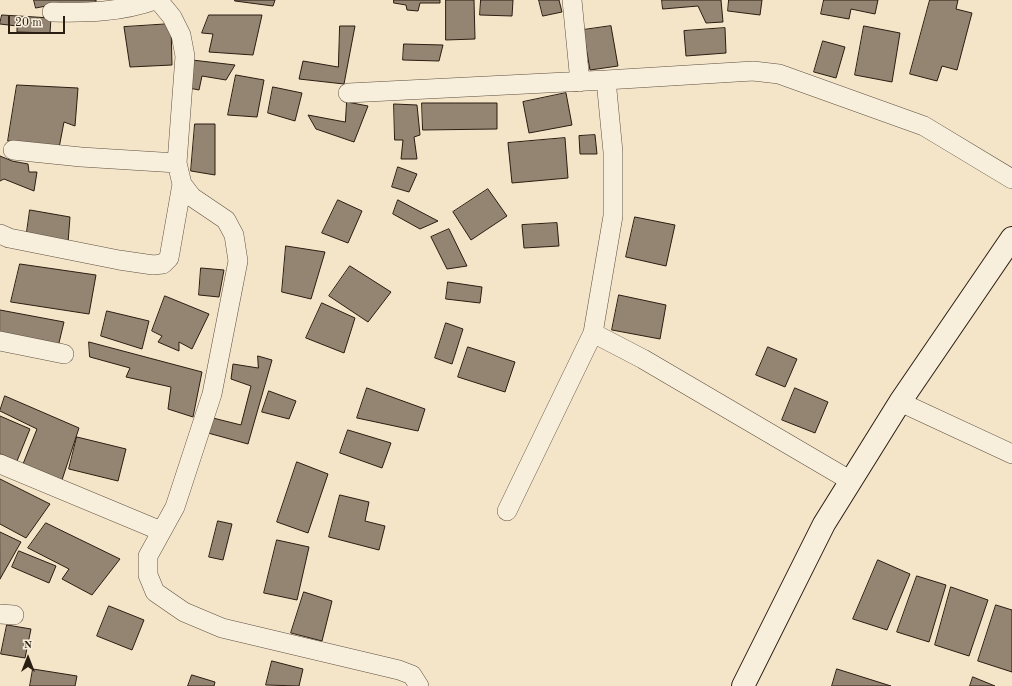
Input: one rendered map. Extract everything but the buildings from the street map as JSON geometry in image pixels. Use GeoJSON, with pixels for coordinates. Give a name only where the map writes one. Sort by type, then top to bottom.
{"type":"FeatureCollection","features":[{"type":"Feature","properties":{"kind":"street"},"geometry":{"type":"LineString","coordinates":[[52,12],[106,12],[138,6],[155,0]]}},
{"type":"Feature","properties":{"kind":"street"},"geometry":{"type":"LineString","coordinates":[[0,234],[9,238],[119,260],[153,265],[163,264],[169,258],[182,184],[178,163],[185,56],[181,35],[172,17],[158,0]]}},
{"type":"Feature","properties":{"kind":"street"},"geometry":{"type":"LineString","coordinates":[[572,0],[580,82]]}},
{"type":"Feature","properties":{"kind":"street"},"geometry":{"type":"LineString","coordinates":[[348,93],[580,82],[753,71],[779,74],[924,126],[1012,179]]}},
{"type":"Feature","properties":{"kind":"street"},"geometry":{"type":"LineString","coordinates":[[506,511],[593,333],[613,216],[613,152],[606,80]]}},
{"type":"Feature","properties":{"kind":"street"},"geometry":{"type":"LineString","coordinates":[[13,150],[81,157],[178,163]]}},
{"type":"Feature","properties":{"kind":"street"},"geometry":{"type":"LineString","coordinates":[[182,184],[192,197],[226,220],[234,235],[238,261],[212,394],[175,507],[148,556],[148,575],[155,592],[184,612],[222,628],[398,670],[412,675],[419,686]]}},
{"type":"Feature","properties":{"kind":"street"},"geometry":{"type":"LineString","coordinates":[[743,686],[824,524],[900,402],[1012,238]]}},
{"type":"Feature","properties":{"kind":"street"},"geometry":{"type":"LineString","coordinates":[[593,333],[643,359],[851,481]]}},
{"type":"Feature","properties":{"kind":"street"},"geometry":{"type":"LineString","coordinates":[[0,341],[64,354]]}},
{"type":"Feature","properties":{"kind":"street"},"geometry":{"type":"LineString","coordinates":[[900,402],[1012,454]]}},
{"type":"Feature","properties":{"kind":"street"},"geometry":{"type":"LineString","coordinates":[[0,464],[161,531]]}}]}
